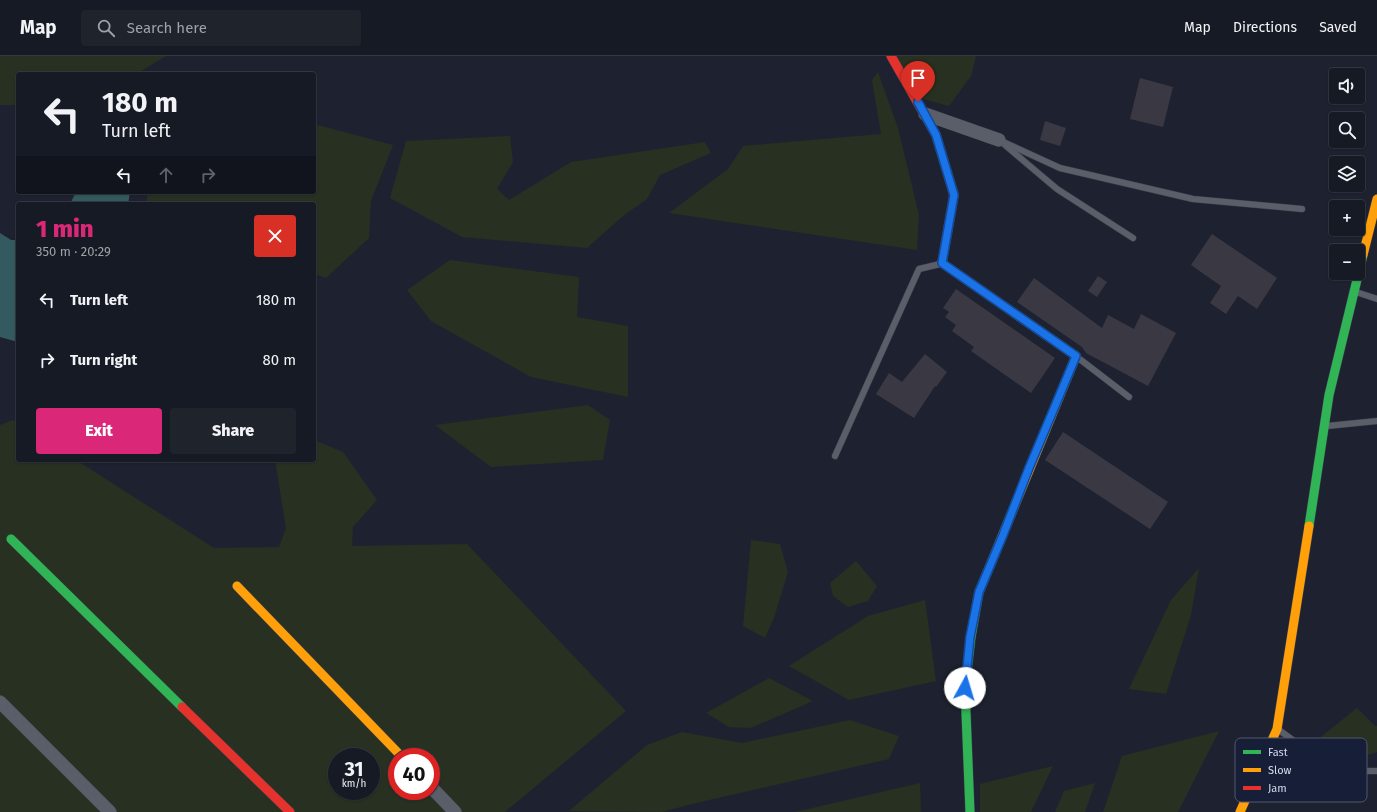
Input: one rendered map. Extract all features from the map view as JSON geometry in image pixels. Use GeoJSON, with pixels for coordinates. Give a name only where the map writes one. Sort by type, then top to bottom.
{"type":"FeatureCollection","features":[{"type":"Feature","properties":{"kind":"street"},"geometry":{"type":"LineString","coordinates":[[891,56],[936,135],[954,195],[942,263],[1076,356],[979,592],[970,637],[965,688],[970,812]]}},
{"type":"Feature","properties":{"kind":"street"},"geometry":{"type":"LineString","coordinates":[[925,114],[999,140]]}},
{"type":"Feature","properties":{"kind":"street"},"geometry":{"type":"LineString","coordinates":[[1273,738],[1277,729],[1329,395],[1354,292],[1374,220],[1377,199]]}},
{"type":"Feature","properties":{"kind":"street"},"geometry":{"type":"LineString","coordinates":[[11,539],[290,812]]}},
{"type":"Feature","properties":{"kind":"street"},"geometry":{"type":"LineString","coordinates":[[237,586],[393,748]]}},
{"type":"Feature","properties":{"kind":"street"},"geometry":{"type":"LineString","coordinates":[[0,702],[110,812]]}},
{"type":"Feature","properties":{"kind":"street"},"geometry":{"type":"LineString","coordinates":[[440,796],[455,812]]}},
{"type":"Feature","properties":{"kind":"street"},"geometry":{"type":"LineString","coordinates":[[1240,812],[1244,802]]}},
{"type":"Feature","properties":{"kind":"lane"},"geometry":{"type":"LineString","coordinates":[[999,140],[1060,168],[1193,199],[1302,209]]}},
{"type":"Feature","properties":{"kind":"lane"},"geometry":{"type":"LineString","coordinates":[[999,140],[1057,189],[1133,238]]}},
{"type":"Feature","properties":{"kind":"lane"},"geometry":{"type":"LineString","coordinates":[[835,456],[919,269],[942,263]]}},
{"type":"Feature","properties":{"kind":"lane"},"geometry":{"type":"LineString","coordinates":[[1354,292],[1377,299]]}},
{"type":"Feature","properties":{"kind":"lane"},"geometry":{"type":"LineString","coordinates":[[1076,356],[1129,397]]}},
{"type":"Feature","properties":{"kind":"lane"},"geometry":{"type":"LineString","coordinates":[[1323,427],[1377,421]]}},
{"type":"Feature","properties":{"kind":"lane"},"geometry":{"type":"LineString","coordinates":[[1277,729],[1290,738]]}},
{"type":"Feature","properties":{"kind":"shaded area"},"geometry":{"type":"Polygon","coordinates":[[[0,56],[166,56],[139,72],[16,72],[16,105],[0,105],[0,56]]]}},
{"type":"Feature","properties":{"kind":"shaded area"},"geometry":{"type":"Polygon","coordinates":[[[888,56],[976,56],[971,76],[949,106],[919,98],[888,56]]]}},
{"type":"Feature","properties":{"kind":"shaded area"},"geometry":{"type":"Polygon","coordinates":[[[878,72],[898,128],[919,215],[917,250],[669,213],[728,169],[743,146],[881,134],[872,80],[878,72]]]}},
{"type":"Feature","properties":{"kind":"shaded area"},"geometry":{"type":"Polygon","coordinates":[[[316,125],[393,145],[371,201],[369,238],[326,278],[316,275],[316,202],[146,202],[148,194],[316,194],[316,125]]]}},
{"type":"Feature","properties":{"kind":"shaded area"},"geometry":{"type":"Polygon","coordinates":[[[510,136],[513,162],[497,189],[509,200],[571,162],[705,142],[711,153],[660,175],[647,199],[623,216],[587,248],[462,237],[390,198],[406,141],[510,136]]]}},
{"type":"Feature","properties":{"kind":"shaded area"},"geometry":{"type":"Polygon","coordinates":[[[75,194],[130,194],[128,202],[71,202],[75,194]]]}},
{"type":"Feature","properties":{"kind":"shaded area"},"geometry":{"type":"Polygon","coordinates":[[[0,233],[11,240],[16,240],[16,341],[0,337],[0,233]]]}},
{"type":"Feature","properties":{"kind":"shaded area"},"geometry":{"type":"Polygon","coordinates":[[[450,260],[579,277],[577,317],[628,326],[628,397],[531,377],[431,321],[407,290],[450,260]]]}},
{"type":"Feature","properties":{"kind":"shaded area"},"geometry":{"type":"Polygon","coordinates":[[[588,405],[610,420],[603,460],[491,467],[435,425],[588,405]]]}},
{"type":"Feature","properties":{"kind":"shaded area"},"geometry":{"type":"Polygon","coordinates":[[[13,420],[16,422],[16,462],[79,462],[214,548],[279,547],[286,528],[275,462],[316,462],[316,441],[343,452],[377,500],[353,527],[352,546],[467,544],[626,711],[505,812],[0,812],[0,425],[13,420]]]}},
{"type":"Feature","properties":{"kind":"shaded area"},"geometry":{"type":"Polygon","coordinates":[[[751,540],[780,544],[788,572],[774,618],[765,638],[743,626],[751,540]]]}},
{"type":"Feature","properties":{"kind":"shaded area"},"geometry":{"type":"Polygon","coordinates":[[[856,561],[877,586],[868,601],[848,607],[833,596],[830,583],[856,561]]]}},
{"type":"Feature","properties":{"kind":"shaded area"},"geometry":{"type":"Polygon","coordinates":[[[1199,568],[1191,615],[1166,694],[1129,689],[1171,600],[1199,568]]]}},
{"type":"Feature","properties":{"kind":"shaded area"},"geometry":{"type":"Polygon","coordinates":[[[925,600],[936,681],[849,700],[789,666],[868,616],[925,600]]]}},
{"type":"Feature","properties":{"kind":"shaded area"},"geometry":{"type":"Polygon","coordinates":[[[769,678],[813,701],[751,728],[729,727],[706,713],[769,678]]]}},
{"type":"Feature","properties":{"kind":"shaded area"},"geometry":{"type":"Polygon","coordinates":[[[1357,708],[1375,726],[1377,726],[1377,752],[1367,755],[1367,738],[1320,738],[1357,708]]]}},
{"type":"Feature","properties":{"kind":"shaded area"},"geometry":{"type":"Polygon","coordinates":[[[850,720],[899,736],[889,759],[662,812],[569,811],[647,745],[682,732],[742,743],[850,720]]]}},
{"type":"Feature","properties":{"kind":"shaded area"},"geometry":{"type":"Polygon","coordinates":[[[1219,731],[1178,812],[1103,812],[1122,756],[1219,731]]]}},
{"type":"Feature","properties":{"kind":"shaded area"},"geometry":{"type":"Polygon","coordinates":[[[1053,766],[1031,812],[980,812],[980,784],[1053,766]]]}},
{"type":"Feature","properties":{"kind":"shaded area"},"geometry":{"type":"Polygon","coordinates":[[[920,783],[921,812],[795,812],[920,783]]]}},
{"type":"Feature","properties":{"kind":"shaded area"},"geometry":{"type":"Polygon","coordinates":[[[1095,783],[1085,812],[1055,812],[1064,791],[1095,783]]]}},
{"type":"Feature","properties":{"kind":"building"},"geometry":{"type":"Polygon","coordinates":[[[1140,78],[1173,87],[1163,127],[1130,119],[1140,78]]]}},
{"type":"Feature","properties":{"kind":"building"},"geometry":{"type":"Polygon","coordinates":[[[1045,121],[1066,128],[1060,146],[1040,140],[1045,121]]]}},
{"type":"Feature","properties":{"kind":"building"},"geometry":{"type":"Polygon","coordinates":[[[1212,234],[1277,278],[1257,309],[1238,296],[1226,314],[1210,303],[1221,286],[1191,265],[1212,234]]]}},
{"type":"Feature","properties":{"kind":"building"},"geometry":{"type":"Polygon","coordinates":[[[1098,276],[1107,282],[1097,297],[1088,291],[1098,276]]]}},
{"type":"Feature","properties":{"kind":"building"},"geometry":{"type":"Polygon","coordinates":[[[1034,278],[1102,328],[1108,315],[1134,329],[1141,314],[1176,333],[1148,386],[1086,353],[1082,347],[1017,302],[1034,278]]]}},
{"type":"Feature","properties":{"kind":"building"},"geometry":{"type":"Polygon","coordinates":[[[956,289],[1055,358],[1031,393],[971,351],[974,347],[952,331],[956,325],[945,317],[949,312],[943,308],[956,289]]]}},
{"type":"Feature","properties":{"kind":"building"},"geometry":{"type":"Polygon","coordinates":[[[925,354],[947,372],[936,387],[935,386],[914,418],[876,394],[889,373],[902,382],[925,354]]]}},
{"type":"Feature","properties":{"kind":"building"},"geometry":{"type":"Polygon","coordinates":[[[1063,432],[1168,502],[1150,529],[1045,460],[1063,432]]]}},
{"type":"Feature","properties":{"kind":"traffic: fast"},"geometry":{"type":"LineString","coordinates":[[1309,526],[1329,395],[1357,280]]}},
{"type":"Feature","properties":{"kind":"traffic: fast"},"geometry":{"type":"LineString","coordinates":[[11,539],[182,707]]}},
{"type":"Feature","properties":{"kind":"traffic: fast"},"geometry":{"type":"LineString","coordinates":[[970,812],[965,688],[971,637],[979,592],[992,561]]}},
{"type":"Feature","properties":{"kind":"traffic: slow"},"geometry":{"type":"LineString","coordinates":[[1365,247],[1377,199]]}},
{"type":"Feature","properties":{"kind":"traffic: slow"},"geometry":{"type":"LineString","coordinates":[[992,561],[1076,356],[1014,313]]}},
{"type":"Feature","properties":{"kind":"traffic: slow"},"geometry":{"type":"LineString","coordinates":[[1273,738],[1277,729],[1309,526]]}},
{"type":"Feature","properties":{"kind":"traffic: slow"},"geometry":{"type":"LineString","coordinates":[[237,586],[393,748]]}},
{"type":"Feature","properties":{"kind":"traffic: slow"},"geometry":{"type":"LineString","coordinates":[[1240,812],[1244,802]]}},
{"type":"Feature","properties":{"kind":"traffic: jam"},"geometry":{"type":"LineString","coordinates":[[891,56],[936,135],[954,195],[942,263],[1014,313]]}},
{"type":"Feature","properties":{"kind":"traffic: jam"},"geometry":{"type":"LineString","coordinates":[[182,707],[290,812]]}},
{"type":"Feature","properties":{"kind":"route"},"geometry":{"type":"LineString","coordinates":[[918,102],[936,135],[954,195],[942,263],[1076,356],[979,592],[970,637],[965,688]]}}]}
